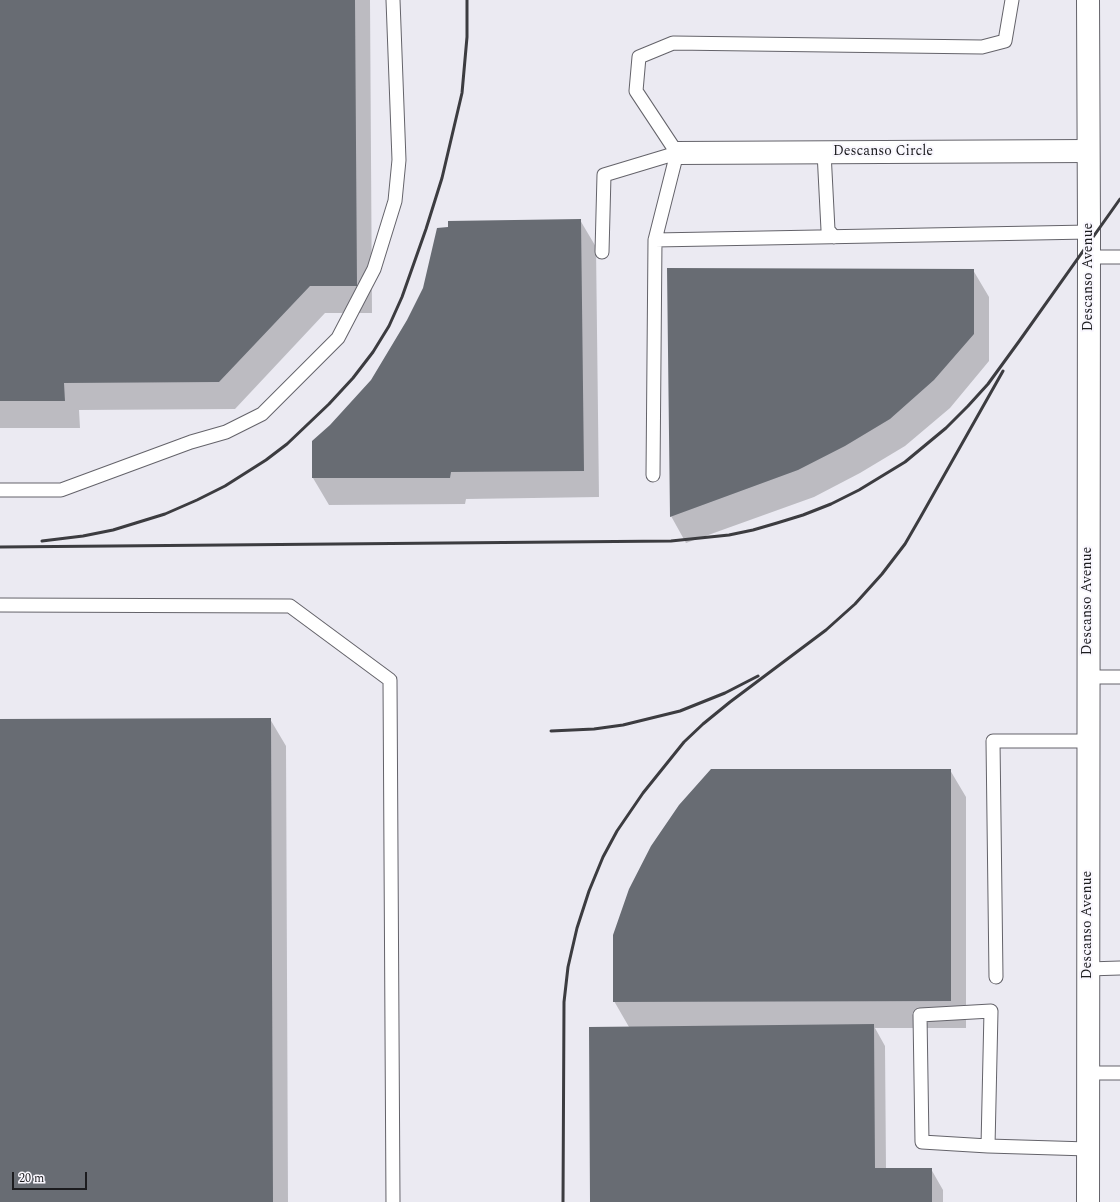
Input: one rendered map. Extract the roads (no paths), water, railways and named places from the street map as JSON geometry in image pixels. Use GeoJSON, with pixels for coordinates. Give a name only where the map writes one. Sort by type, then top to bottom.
{"type":"FeatureCollection","features":[{"type":"Feature","properties":{"kind":"street","name":"Descanso Avenue"},"geometry":{"type":"LineString","coordinates":[[1088,0],[1088,1202]]}},
{"type":"Feature","properties":{"kind":"street","name":"Descanso Circle"},"geometry":{"type":"LineString","coordinates":[[677,153],[1088,151]]}},
{"type":"Feature","properties":{"kind":"lane"},"geometry":{"type":"LineString","coordinates":[[0,490],[61,490],[191,442],[226,432],[262,414],[338,338],[374,269],[395,201],[399,160],[393,0]]}},
{"type":"Feature","properties":{"kind":"lane"},"geometry":{"type":"LineString","coordinates":[[653,475],[655,240],[677,153],[636,91],[639,57],[674,43],[982,48],[1005,41],[1012,0]]}},
{"type":"Feature","properties":{"kind":"lane"},"geometry":{"type":"LineString","coordinates":[[824,152],[828,230],[834,237]]}},
{"type":"Feature","properties":{"kind":"lane"},"geometry":{"type":"LineString","coordinates":[[602,252],[604,175],[677,153]]}},
{"type":"Feature","properties":{"kind":"lane"},"geometry":{"type":"LineString","coordinates":[[655,240],[1089,232]]}},
{"type":"Feature","properties":{"kind":"lane"},"geometry":{"type":"LineString","coordinates":[[1089,257],[1120,256]]}},
{"type":"Feature","properties":{"kind":"lane"},"geometry":{"type":"LineString","coordinates":[[0,605],[290,606],[390,680],[393,1202]]}},
{"type":"Feature","properties":{"kind":"lane"},"geometry":{"type":"LineString","coordinates":[[1088,677],[1120,677]]}},
{"type":"Feature","properties":{"kind":"lane"},"geometry":{"type":"LineString","coordinates":[[996,977],[994,742],[1088,742]]}},
{"type":"Feature","properties":{"kind":"lane"},"geometry":{"type":"LineString","coordinates":[[1088,969],[1120,968]]}},
{"type":"Feature","properties":{"kind":"lane"},"geometry":{"type":"LineString","coordinates":[[988,1146],[991,1011],[920,1014],[922,1142],[988,1146],[1088,1149]]}},
{"type":"Feature","properties":{"kind":"lane"},"geometry":{"type":"LineString","coordinates":[[1088,1073],[1120,1073]]}},
{"type":"Feature","properties":{"kind":"railway"},"geometry":{"type":"LineString","coordinates":[[42,541],[83,536],[113,530],[165,514],[225,486],[266,460],[287,444],[329,404],[353,378],[373,352],[389,326],[402,297],[442,178],[462,93],[467,37],[467,0]]}},
{"type":"Feature","properties":{"kind":"railway"},"geometry":{"type":"LineString","coordinates":[[0,547],[671,541],[729,535],[753,530],[803,515],[831,504],[859,490],[905,462],[946,428],[988,384],[1120,199]]}},
{"type":"Feature","properties":{"kind":"railway"},"geometry":{"type":"LineString","coordinates":[[563,1202],[564,1002],[568,967],[577,928],[589,891],[603,857],[617,831],[643,793],[684,742],[730,702],[826,630],[855,604],[882,574],[905,544],[1003,371]]}},
{"type":"Feature","properties":{"kind":"railway"},"geometry":{"type":"LineString","coordinates":[[551,731],[594,729],[623,725],[680,711],[725,693],[758,676]]}}]}
